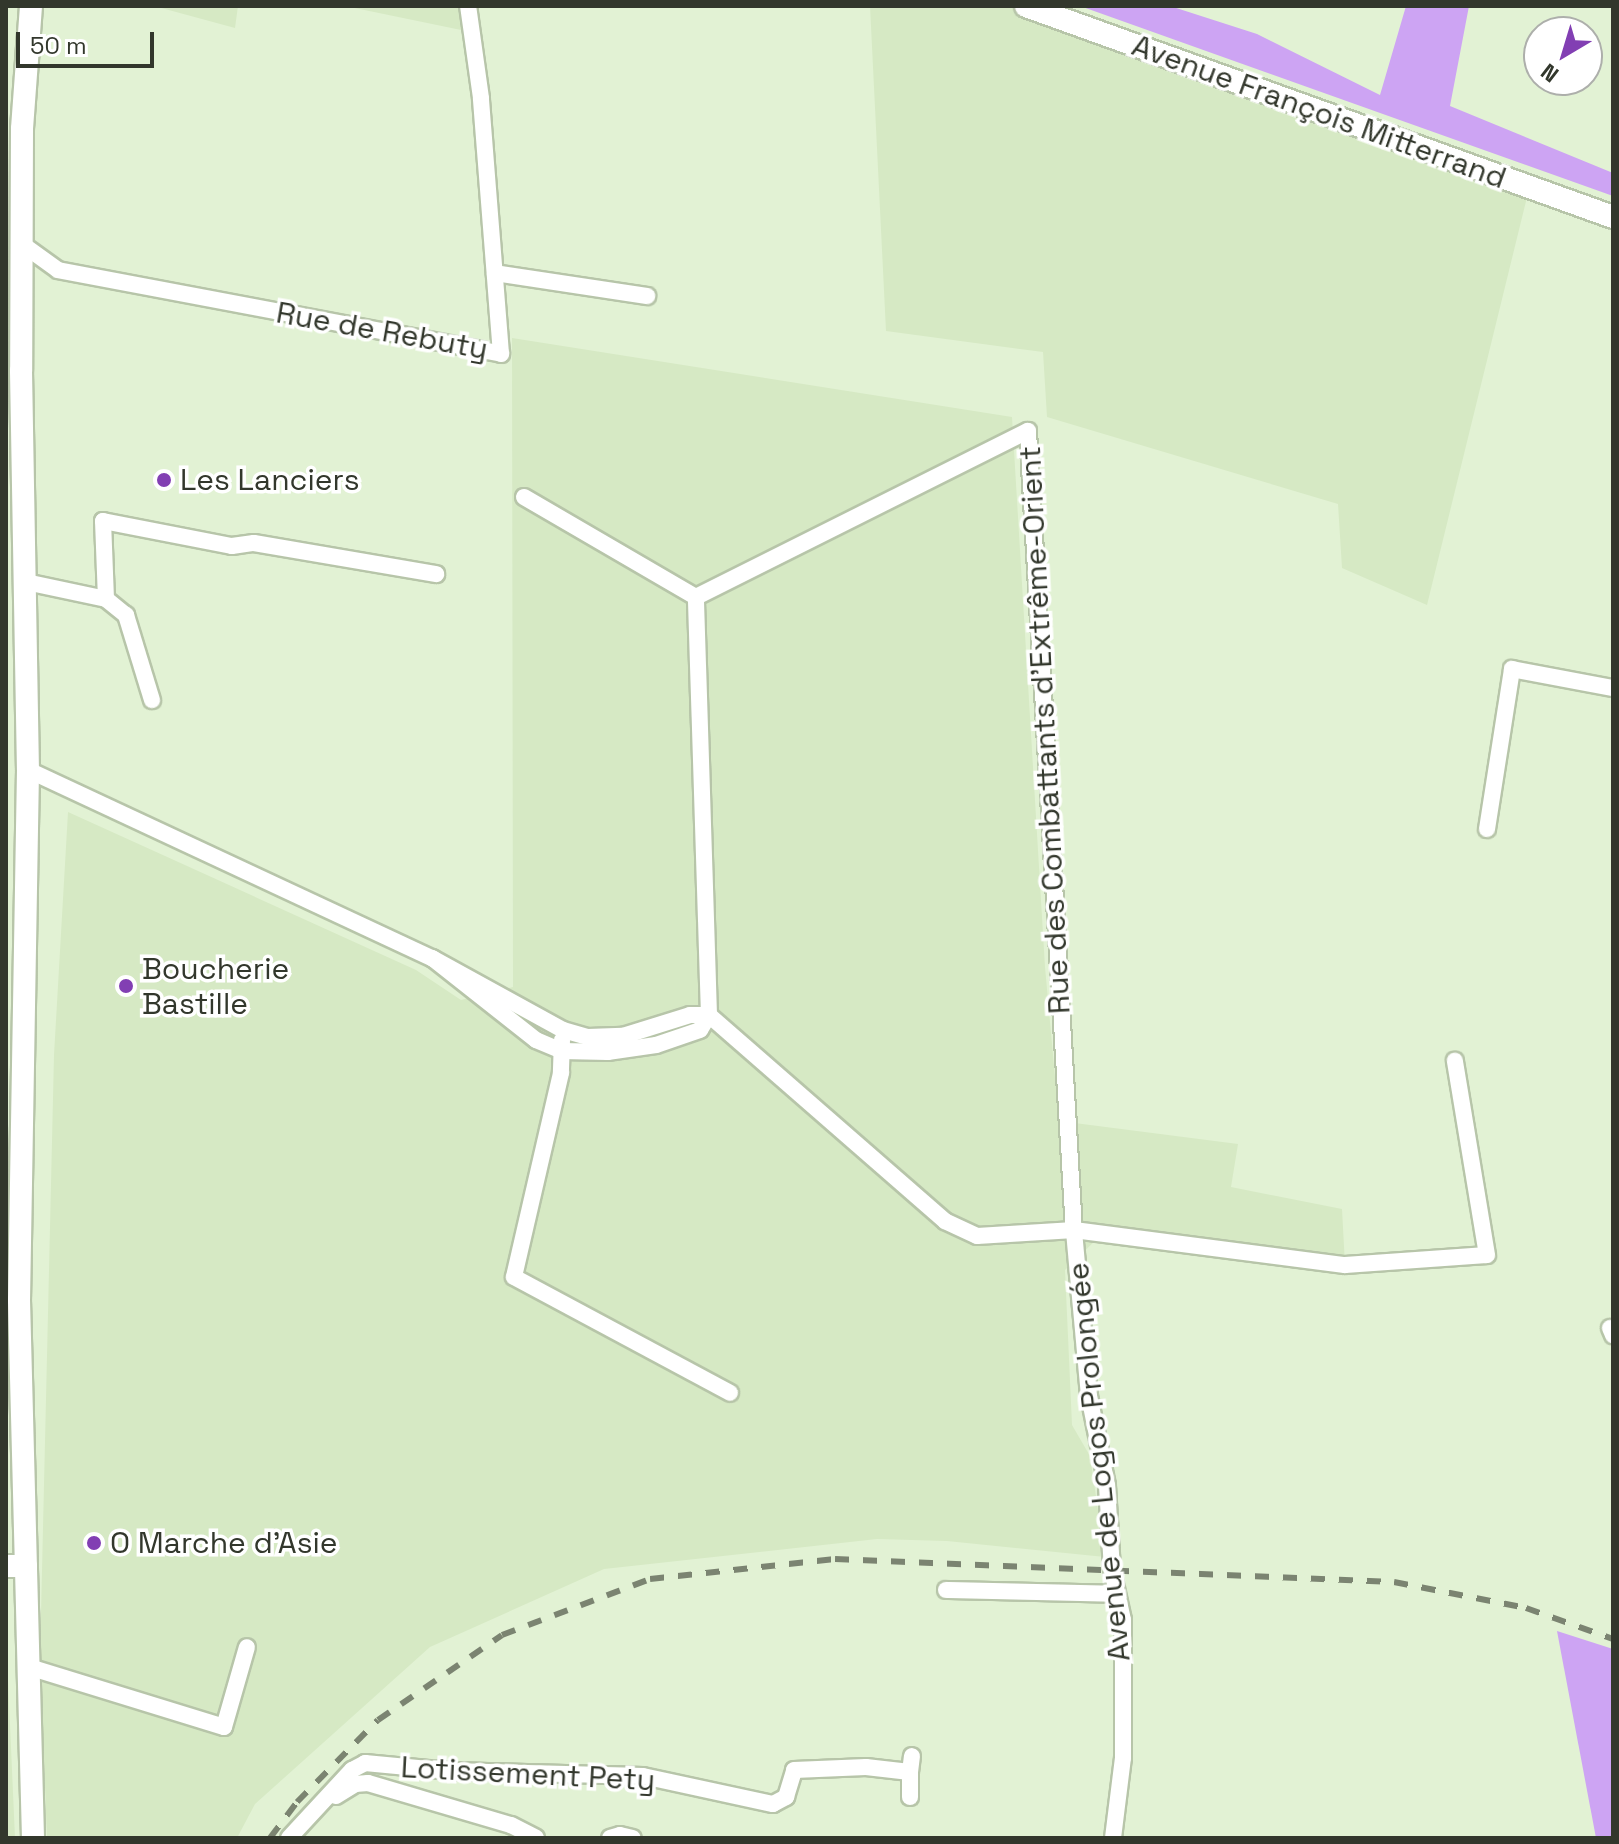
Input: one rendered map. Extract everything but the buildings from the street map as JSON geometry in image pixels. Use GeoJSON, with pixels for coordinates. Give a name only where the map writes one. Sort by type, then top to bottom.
{"type":"FeatureCollection","features":[{"type":"Feature","properties":{"kind":"street"},"geometry":{"type":"LineString","coordinates":[[31,6],[22,129],[28,770],[16,1566],[29,1667],[33,1838]]}},
{"type":"Feature","properties":{"kind":"street","name":"Rue de Rebuty"},"geometry":{"type":"LineString","coordinates":[[22,244],[58,270],[501,354],[481,98],[468,6]]}},
{"type":"Feature","properties":{"kind":"street","name":"Avenue François Mitterrand"},"geometry":{"type":"LineString","coordinates":[[1026,6],[1613,217]]}},
{"type":"Feature","properties":{"kind":"street"},"geometry":{"type":"LineString","coordinates":[[495,273],[647,296]]}},
{"type":"Feature","properties":{"kind":"street","name":"Rue des Combattants d'Extrême-Orient"},"geometry":{"type":"LineString","coordinates":[[696,597],[1028,431],[1074,1230]]}},
{"type":"Feature","properties":{"kind":"street"},"geometry":{"type":"LineString","coordinates":[[432,958],[536,1040],[562,1051],[608,1052],[656,1045],[700,1030],[709,1015],[696,597],[524,497]]}},
{"type":"Feature","properties":{"kind":"street"},"geometry":{"type":"LineString","coordinates":[[106,599],[103,521],[232,546],[254,543],[436,574]]}},
{"type":"Feature","properties":{"kind":"street"},"geometry":{"type":"LineString","coordinates":[[26,582],[106,599],[126,615],[152,700]]}},
{"type":"Feature","properties":{"kind":"street"},"geometry":{"type":"LineString","coordinates":[[1487,829],[1512,669],[1613,688]]}},
{"type":"Feature","properties":{"kind":"street"},"geometry":{"type":"LineString","coordinates":[[28,770],[432,958],[563,1030],[588,1037],[623,1036],[690,1015],[709,1015],[945,1221],[977,1236],[1074,1230],[1345,1265],[1487,1255],[1455,1061]]}},
{"type":"Feature","properties":{"kind":"street"},"geometry":{"type":"LineString","coordinates":[[563,1030],[561,1073],[514,1277],[730,1393]]}},
{"type":"Feature","properties":{"kind":"street","name":"Avenue de Logos Prolongée"},"geometry":{"type":"LineString","coordinates":[[1074,1230],[1089,1396],[1107,1485],[1116,1594],[1123,1620],[1123,1758],[1113,1838]]}},
{"type":"Feature","properties":{"kind":"street"},"geometry":{"type":"LineString","coordinates":[[946,1590],[1116,1594]]}},
{"type":"Feature","properties":{"kind":"street"},"geometry":{"type":"LineString","coordinates":[[29,1667],[224,1727],[247,1647]]}},
{"type":"Feature","properties":{"kind":"street","name":"Lotissement Pety"},"geometry":{"type":"LineString","coordinates":[[314,1809],[352,1770],[365,1763],[450,1771],[643,1776],[773,1804],[786,1797],[790,1775],[800,1769],[911,1764],[910,1797]]}},
{"type":"Feature","properties":{"kind":"street"},"geometry":{"type":"LineString","coordinates":[[289,1838],[314,1809],[355,1784],[368,1783],[511,1825],[536,1838]]}},
{"type":"Feature","properties":{"kind":"street"},"geometry":{"type":"LineString","coordinates":[[610,1838],[620,1835],[633,1838]]}},
{"type":"Feature","properties":{"kind":"shaded area"},"geometry":{"type":"Polygon","coordinates":[[[154,6],[238,6],[235,28],[154,6]]]}},
{"type":"Feature","properties":{"kind":"shaded area"},"geometry":{"type":"Polygon","coordinates":[[[345,6],[462,6],[466,31],[345,6]]]}},
{"type":"Feature","properties":{"kind":"shaded area"},"geometry":{"type":"Polygon","coordinates":[[[870,6],[1024,6],[1529,189],[1427,605],[1342,568],[1338,504],[1047,417],[1043,352],[886,331],[870,6]]]}},
{"type":"Feature","properties":{"kind":"shaded area"},"geometry":{"type":"Polygon","coordinates":[[[1080,6],[1170,6],[1257,34],[1380,95],[1406,6],[1469,6],[1450,106],[1613,173],[1613,196],[1080,6]]]}},
{"type":"Feature","properties":{"kind":"shaded area"},"geometry":{"type":"Polygon","coordinates":[[[512,338],[1012,417],[1045,967],[1059,1121],[1238,1144],[1231,1187],[1342,1209],[1345,1265],[1101,1235],[1065,1270],[1072,1425],[1090,1456],[1105,1557],[947,1541],[877,1539],[604,1569],[430,1647],[255,1804],[237,1838],[47,1838],[40,1657],[54,1055],[68,812],[416,970],[461,1000],[513,987],[512,338]]]}},
{"type":"Feature","properties":{"kind":"shaded area"},"geometry":{"type":"Polygon","coordinates":[[[1557,1631],[1613,1649],[1613,1838],[1596,1838],[1557,1631]]]}},
{"type":"Feature","properties":{"kind":"shaded area"},"geometry":{"type":"Polygon","coordinates":[[[6,1634],[15,1838],[6,1838],[6,1634]]]}},
{"type":"Feature","properties":{"kind":"railway"},"geometry":{"type":"LineString","coordinates":[[270,1838],[297,1802],[378,1720],[502,1635],[650,1579],[835,1559],[1394,1582],[1526,1608],[1613,1639]]}},
{"type":"Feature","properties":{"kind":"place","name":"Les Lanciers"},"geometry":{"type":"Point","coordinates":[164,480]}},
{"type":"Feature","properties":{"kind":"place","name":"Boucherie Bastille"},"geometry":{"type":"Point","coordinates":[126,986]}},
{"type":"Feature","properties":{"kind":"place","name":"O Marche d'Asie"},"geometry":{"type":"Point","coordinates":[94,1543]}}]}
